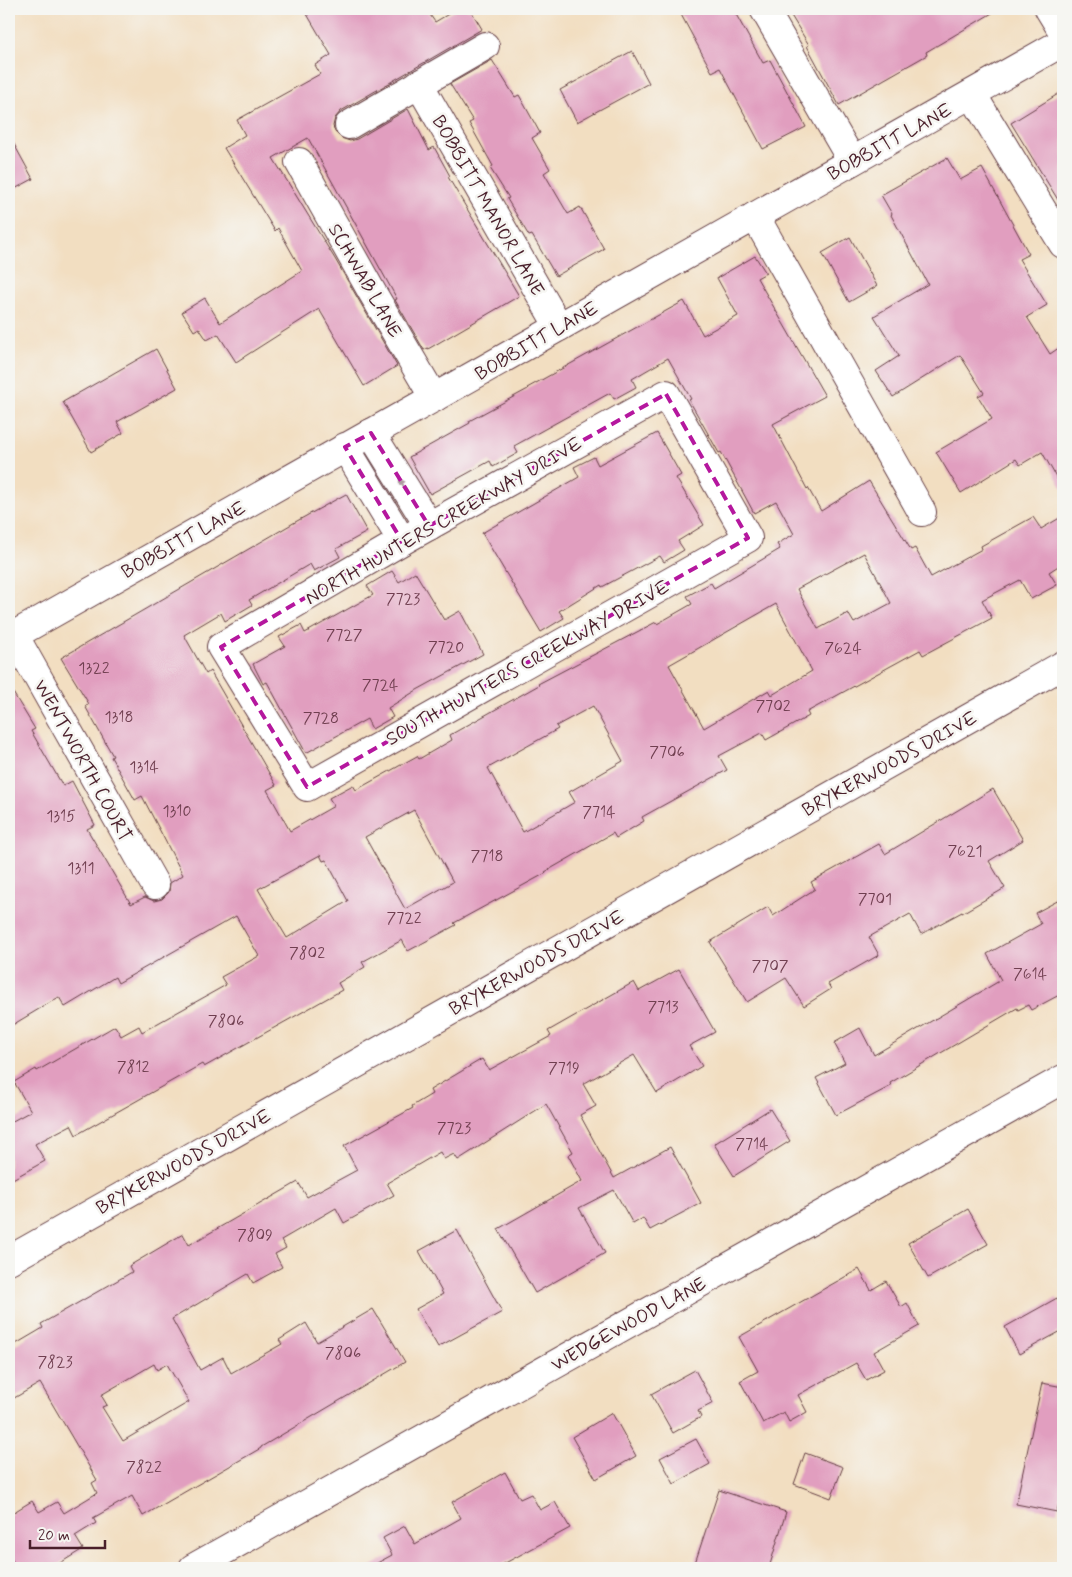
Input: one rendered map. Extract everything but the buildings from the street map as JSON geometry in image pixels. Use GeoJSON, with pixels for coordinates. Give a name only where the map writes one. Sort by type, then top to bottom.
{"type":"FeatureCollection","features":[{"type":"Feature","properties":{"kind":"street"},"geometry":{"type":"LineString","coordinates":[[764,9],[852,161]]}},
{"type":"Feature","properties":{"kind":"street"},"geometry":{"type":"LineString","coordinates":[[1049,9],[1063,32]]}},
{"type":"Feature","properties":{"kind":"street","name":"BOBBITT LANE"},"geometry":{"type":"LineString","coordinates":[[11,636],[1063,42]]}},
{"type":"Feature","properties":{"kind":"street"},"geometry":{"type":"LineString","coordinates":[[349,125],[485,46]]}},
{"type":"Feature","properties":{"kind":"street","name":"BOBBITT MANOR LANE"},"geometry":{"type":"LineString","coordinates":[[419,84],[559,327]]}},
{"type":"Feature","properties":{"kind":"street"},"geometry":{"type":"LineString","coordinates":[[972,94],[1063,244]]}},
{"type":"Feature","properties":{"kind":"street","name":"SCHWAB LANE"},"geometry":{"type":"LineString","coordinates":[[299,162],[434,398]]}},
{"type":"Feature","properties":{"kind":"street"},"geometry":{"type":"LineString","coordinates":[[755,216],[922,512]]}},
{"type":"Feature","properties":{"kind":"street","name":"NORTH HUNTERS CREEKWAY DRIVE"},"geometry":{"type":"LineString","coordinates":[[221,648],[402,541],[666,394],[748,538]]}},
{"type":"Feature","properties":{"kind":"street"},"geometry":{"type":"LineString","coordinates":[[371,433],[429,526]]}},
{"type":"Feature","properties":{"kind":"street"},"geometry":{"type":"LineString","coordinates":[[345,447],[402,541]]}},
{"type":"Feature","properties":{"kind":"street","name":"SOUTH HUNTERS CREEKWAY DRIVE"},"geometry":{"type":"LineString","coordinates":[[221,648],[307,787],[748,538]]}},
{"type":"Feature","properties":{"kind":"street","name":"WENTWORTH COURT"},"geometry":{"type":"LineString","coordinates":[[11,636],[155,886]]}},
{"type":"Feature","properties":{"kind":"street","name":"BRYKERWOODS DRIVE"},"geometry":{"type":"LineString","coordinates":[[9,1260],[1063,665]]}},
{"type":"Feature","properties":{"kind":"street","name":"WEDGEWOOD LANE"},"geometry":{"type":"LineString","coordinates":[[193,1568],[1063,1078]]}},
{"type":"Feature","properties":{"kind":"highlighted area"},"geometry":{"type":"Polygon","coordinates":[[[666,394],[748,538],[307,787],[221,647],[402,541],[345,447],[371,433],[429,526],[666,394]]]}}]}
